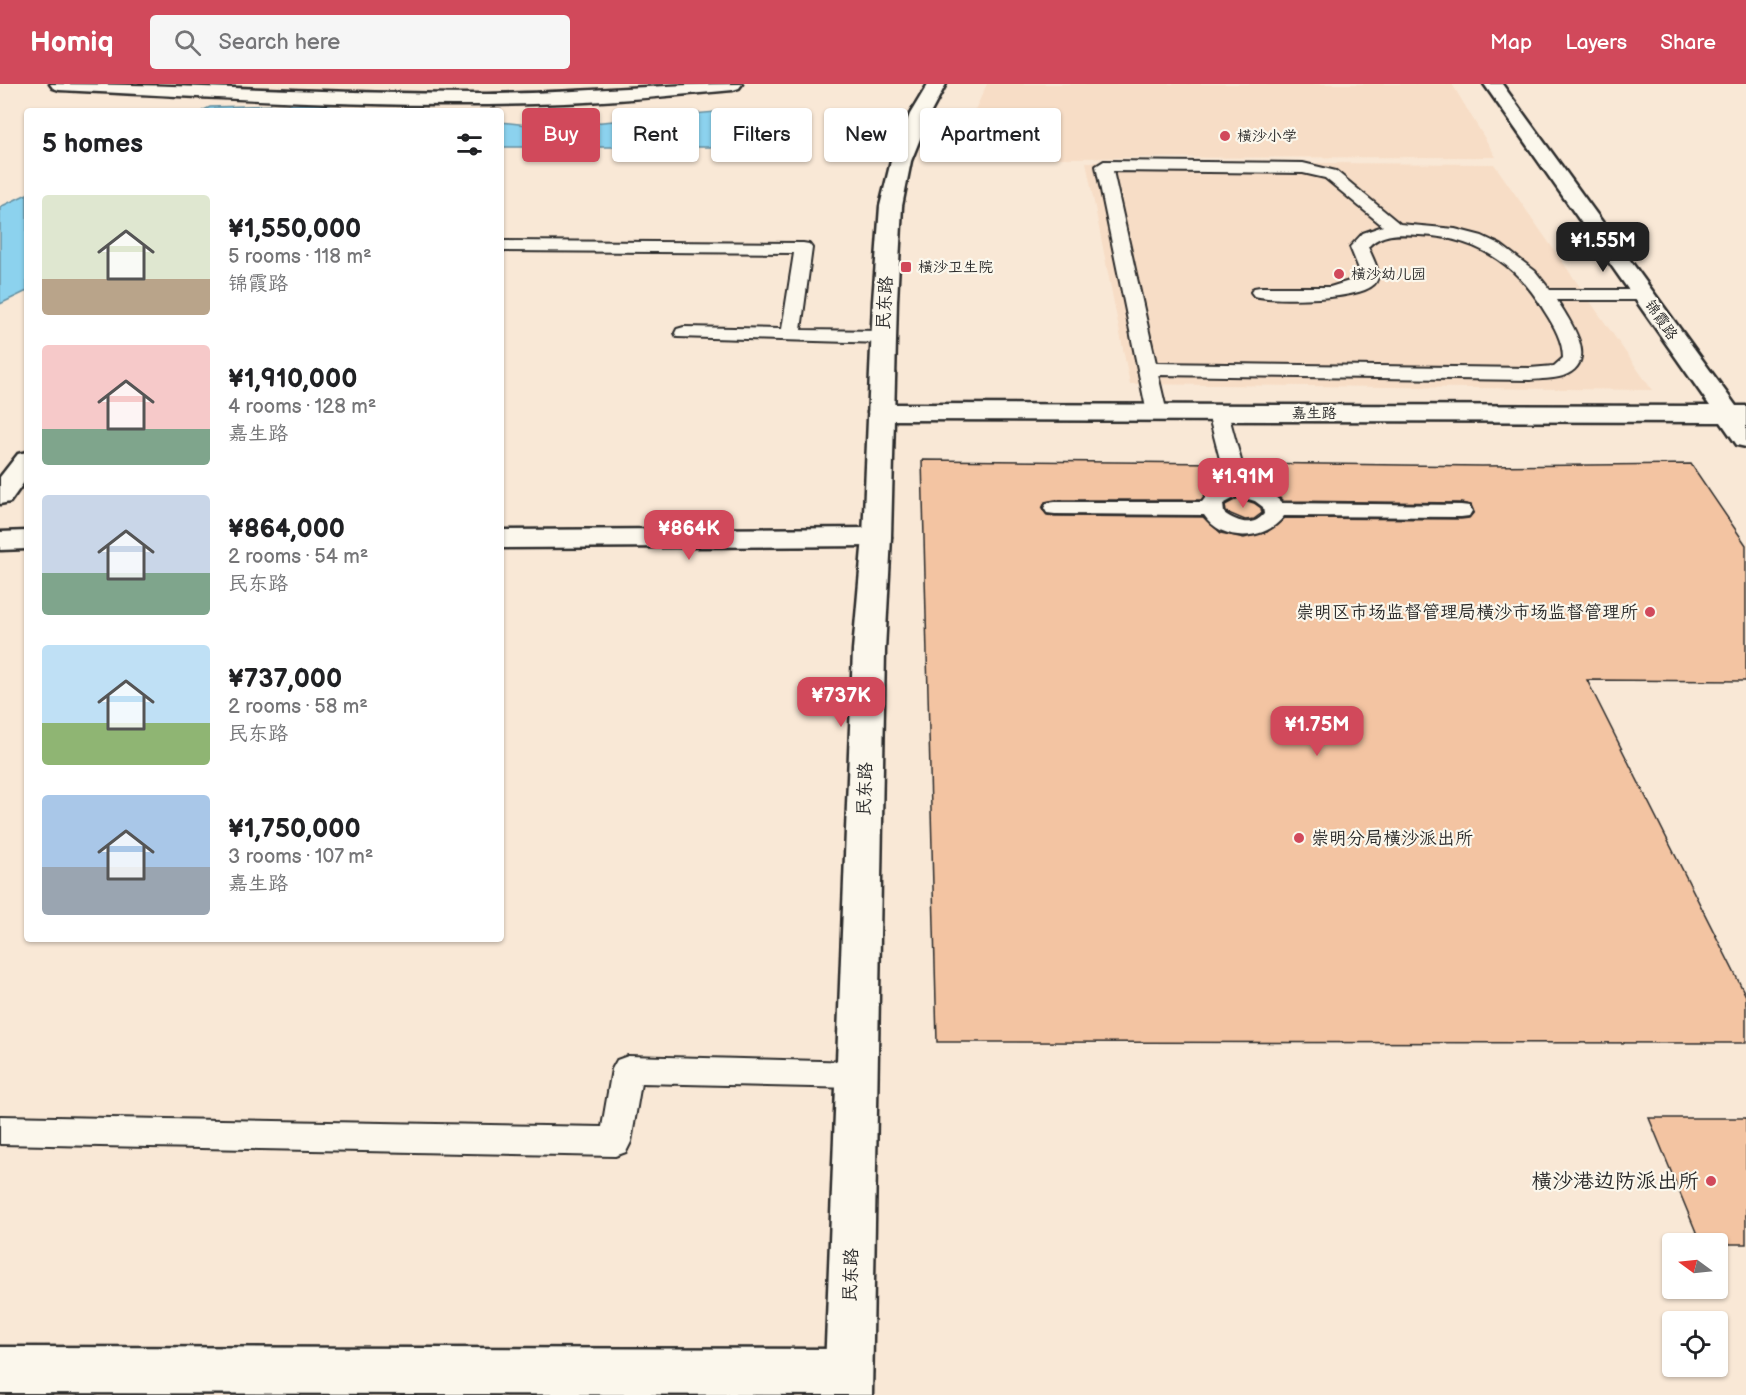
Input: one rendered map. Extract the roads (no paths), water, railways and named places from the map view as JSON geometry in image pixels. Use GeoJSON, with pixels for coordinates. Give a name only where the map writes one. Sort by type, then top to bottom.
{"type":"FeatureCollection","features":[{"type":"Feature","properties":{"kind":"street"},"geometry":{"type":"LineString","coordinates":[[59,84],[390,100],[490,93],[592,97],[680,91],[733,84]]}},
{"type":"Feature","properties":{"kind":"street","name":"民东路"},"geometry":{"type":"LineString","coordinates":[[848,1384],[869,662],[877,537],[883,337],[891,206],[901,162],[920,114],[937,84]]}},
{"type":"Feature","properties":{"kind":"street","name":"锦霞路"},"geometry":{"type":"LineString","coordinates":[[1493,84],[1644,295],[1737,414],[1746,439]]}},
{"type":"Feature","properties":{"kind":"street","name":"嘉生路"},"geometry":{"type":"LineString","coordinates":[[881,412],[1737,414]]}},
{"type":"Feature","properties":{"kind":"street"},"geometry":{"type":"LineString","coordinates":[[0,496],[24,464]]}},
{"type":"Feature","properties":{"kind":"street"},"geometry":{"type":"LineString","coordinates":[[504,538],[877,537]]}},
{"type":"Feature","properties":{"kind":"street"},"geometry":{"type":"LineString","coordinates":[[0,541],[24,540]]}},
{"type":"Feature","properties":{"kind":"street"},"geometry":{"type":"LineString","coordinates":[[0,1370],[848,1384]]}},
{"type":"Feature","properties":{"kind":"lane"},"geometry":{"type":"LineString","coordinates":[[1157,412],[1104,166],[1318,170],[1330,174],[1396,229]]}},
{"type":"Feature","properties":{"kind":"lane"},"geometry":{"type":"LineString","coordinates":[[1147,369],[1530,374],[1559,371],[1573,360],[1573,345],[1546,295],[1530,274],[1511,258],[1479,241],[1444,231],[1396,229],[1379,231],[1365,239],[1359,248],[1368,269],[1368,281],[1354,289],[1336,292],[1260,292]]}},
{"type":"Feature","properties":{"kind":"lane"},"geometry":{"type":"LineString","coordinates":[[504,246],[803,248],[791,334]]}},
{"type":"Feature","properties":{"kind":"lane"},"geometry":{"type":"LineString","coordinates":[[1546,295],[1644,295]]}},
{"type":"Feature","properties":{"kind":"lane"},"geometry":{"type":"LineString","coordinates":[[684,333],[883,337]]}},
{"type":"Feature","properties":{"kind":"lane"},"geometry":{"type":"LineString","coordinates":[[1218,413],[1239,490]]}},
{"type":"Feature","properties":{"kind":"lane"},"geometry":{"type":"LineString","coordinates":[[1276,509],[1275,517],[1271,522],[1255,528],[1244,528],[1222,522],[1215,516],[1212,501],[1217,496],[1239,490],[1264,497],[1276,509],[1461,511]]}},
{"type":"Feature","properties":{"kind":"lane"},"geometry":{"type":"LineString","coordinates":[[1055,508],[1212,509]]}},
{"type":"Feature","properties":{"kind":"lane"},"geometry":{"type":"LineString","coordinates":[[0,1130],[615,1142],[628,1069],[857,1075]]}},
{"type":"Feature","properties":{"kind":"water"},"geometry":{"type":"Polygon","coordinates":[[[318,104],[337,108],[208,108],[318,104]]]}},
{"type":"Feature","properties":{"kind":"water"},"geometry":{"type":"Polygon","coordinates":[[[711,112],[711,147],[699,147],[699,113],[711,112]]]}},
{"type":"Feature","properties":{"kind":"water"},"geometry":{"type":"Polygon","coordinates":[[[612,121],[612,147],[600,147],[600,122],[612,121]]]}},
{"type":"Feature","properties":{"kind":"water"},"geometry":{"type":"Polygon","coordinates":[[[504,122],[522,124],[522,147],[504,147],[504,122]]]}},
{"type":"Feature","properties":{"kind":"water"},"geometry":{"type":"Polygon","coordinates":[[[24,195],[24,292],[0,304],[0,207],[24,195]]]}},
{"type":"Feature","properties":{"kind":"place","name":"横沙小学"},"geometry":{"type":"Point","coordinates":[1225,136]}},
{"type":"Feature","properties":{"kind":"place","name":"横沙卫生院"},"geometry":{"type":"Point","coordinates":[906,267]}},
{"type":"Feature","properties":{"kind":"place","name":"横沙幼儿园"},"geometry":{"type":"Point","coordinates":[1339,274]}},
{"type":"Feature","properties":{"kind":"place","name":"崇明区市场监督管理局横沙市场监督管理所"},"geometry":{"type":"Point","coordinates":[1650,612]}},
{"type":"Feature","properties":{"kind":"place","name":"崇明分局横沙派出所"},"geometry":{"type":"Point","coordinates":[1299,838]}},
{"type":"Feature","properties":{"kind":"place","name":"横沙港边防派出所"},"geometry":{"type":"Point","coordinates":[1711,1181]}}]}
